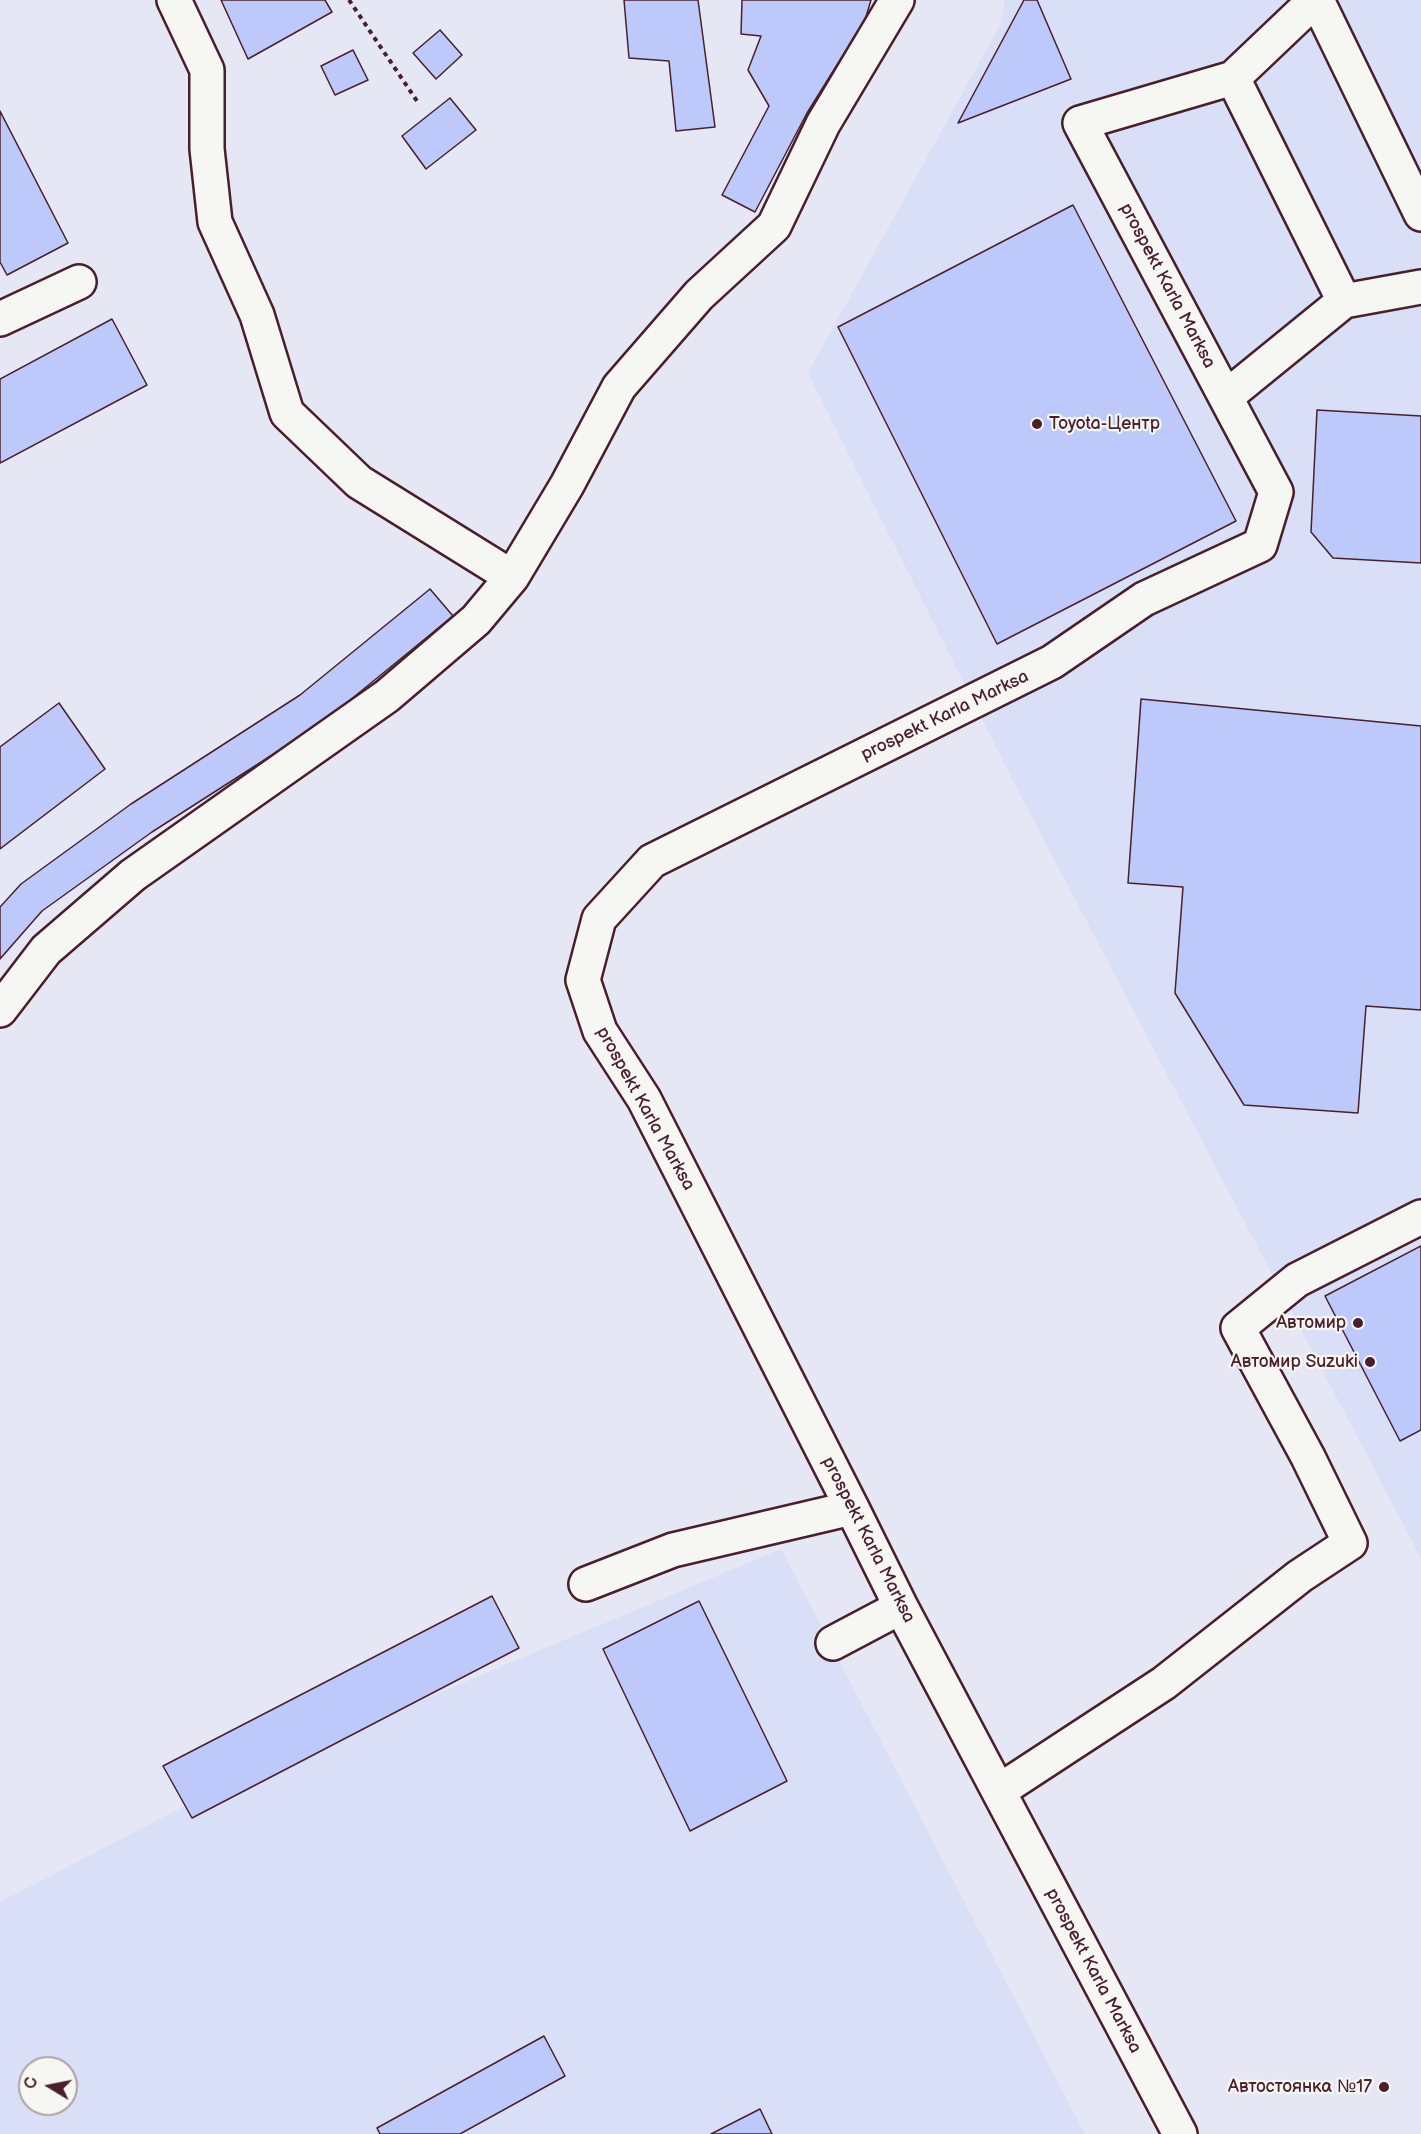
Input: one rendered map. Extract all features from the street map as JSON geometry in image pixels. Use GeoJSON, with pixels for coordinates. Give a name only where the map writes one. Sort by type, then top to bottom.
{"type":"FeatureCollection","features":[{"type":"Feature","properties":{"kind":"street"},"geometry":{"type":"LineString","coordinates":[[174,0],[207,70],[207,149],[214,222],[257,315],[287,413],[359,482],[512,577]]}},
{"type":"Feature","properties":{"kind":"street"},"geometry":{"type":"LineString","coordinates":[[0,1010],[46,950],[133,875],[387,696],[476,620],[512,577],[567,485],[619,387],[699,295],[774,226],[823,124],[897,0]]}},
{"type":"Feature","properties":{"kind":"street"},"geometry":{"type":"LineString","coordinates":[[1344,301],[1233,78],[1316,0],[1421,214]]}},
{"type":"Feature","properties":{"kind":"street","name":"prospekt Karla Marksa"},"geometry":{"type":"LineString","coordinates":[[1180,2134],[900,1607],[644,1099],[600,1031],[583,980],[599,919],[652,861],[1053,662],[1144,599],[1260,545],[1276,492],[1080,123],[1233,78]]}},
{"type":"Feature","properties":{"kind":"street"},"geometry":{"type":"LineString","coordinates":[[0,319],[79,282]]}},
{"type":"Feature","properties":{"kind":"street"},"geometry":{"type":"LineString","coordinates":[[1226,398],[1344,301],[1421,287]]}},
{"type":"Feature","properties":{"kind":"street"},"geometry":{"type":"LineString","coordinates":[[999,1791],[1164,1683],[1300,1576],[1350,1543],[1308,1457],[1238,1329],[1297,1280],[1421,1217]]}},
{"type":"Feature","properties":{"kind":"street"},"geometry":{"type":"LineString","coordinates":[[586,1584],[673,1550],[852,1508]]}},
{"type":"Feature","properties":{"kind":"street"},"geometry":{"type":"LineString","coordinates":[[833,1643],[900,1607]]}},
{"type":"Feature","properties":{"kind":"path"},"geometry":{"type":"LineString","coordinates":[[349,0],[417,101]]}},
{"type":"Feature","properties":{"kind":"shaded area"},"geometry":{"type":"Polygon","coordinates":[[[1005,0],[1421,0],[1421,1558],[1014,783],[808,373],[1000,25],[1005,0]]]}},
{"type":"Feature","properties":{"kind":"shaded area"},"geometry":{"type":"Polygon","coordinates":[[[781,1549],[1085,2134],[0,2134],[0,1902],[248,1773],[781,1549]]]}},
{"type":"Feature","properties":{"kind":"building"},"geometry":{"type":"Polygon","coordinates":[[[221,0],[325,0],[332,12],[248,59],[221,0]]]}},
{"type":"Feature","properties":{"kind":"building"},"geometry":{"type":"Polygon","coordinates":[[[624,0],[698,0],[715,127],[676,131],[669,61],[629,58],[624,0]]]}},
{"type":"Feature","properties":{"kind":"building"},"geometry":{"type":"Polygon","coordinates":[[[742,0],[871,0],[865,20],[807,113],[755,212],[722,195],[769,106],[748,70],[761,36],[741,34],[742,0]]]}},
{"type":"Feature","properties":{"kind":"building"},"geometry":{"type":"Polygon","coordinates":[[[1024,0],[1037,0],[1071,79],[958,123],[1024,0]]]}},
{"type":"Feature","properties":{"kind":"building"},"geometry":{"type":"Polygon","coordinates":[[[440,30],[462,55],[436,79],[413,53],[440,30]]]}},
{"type":"Feature","properties":{"kind":"building"},"geometry":{"type":"Polygon","coordinates":[[[353,50],[368,80],[335,95],[321,66],[353,50]]]}},
{"type":"Feature","properties":{"kind":"building"},"geometry":{"type":"Polygon","coordinates":[[[450,98],[476,130],[426,169],[402,136],[450,98]]]}},
{"type":"Feature","properties":{"kind":"building"},"geometry":{"type":"Polygon","coordinates":[[[0,111],[68,243],[7,275],[0,262],[0,111]]]}},
{"type":"Feature","properties":{"kind":"building","name":"Toyota-Центр"},"geometry":{"type":"Polygon","coordinates":[[[1073,205],[1236,521],[997,644],[838,327],[1073,205]]]}},
{"type":"Feature","properties":{"kind":"building"},"geometry":{"type":"Polygon","coordinates":[[[112,319],[147,385],[0,463],[0,379],[112,319]]]}},
{"type":"Feature","properties":{"kind":"building"},"geometry":{"type":"Polygon","coordinates":[[[1317,410],[1421,416],[1421,563],[1333,558],[1311,532],[1317,410]]]}},
{"type":"Feature","properties":{"kind":"building"},"geometry":{"type":"Polygon","coordinates":[[[430,589],[453,616],[322,723],[152,832],[42,911],[0,959],[0,907],[21,884],[131,804],[300,695],[430,589]]]}},
{"type":"Feature","properties":{"kind":"building"},"geometry":{"type":"Polygon","coordinates":[[[1141,699],[1421,726],[1421,1010],[1366,1006],[1358,1113],[1244,1105],[1175,993],[1183,887],[1128,883],[1141,699]]]}},
{"type":"Feature","properties":{"kind":"building"},"geometry":{"type":"Polygon","coordinates":[[[59,703],[105,769],[0,849],[0,747],[59,703]]]}},
{"type":"Feature","properties":{"kind":"building"},"geometry":{"type":"Polygon","coordinates":[[[1421,1246],[1421,1430],[1400,1441],[1325,1296],[1421,1246]]]}},
{"type":"Feature","properties":{"kind":"building"},"geometry":{"type":"Polygon","coordinates":[[[492,1596],[519,1648],[192,1818],[163,1766],[492,1596]]]}},
{"type":"Feature","properties":{"kind":"building"},"geometry":{"type":"Polygon","coordinates":[[[699,1601],[787,1781],[690,1831],[603,1649],[699,1601]]]}},
{"type":"Feature","properties":{"kind":"building"},"geometry":{"type":"Polygon","coordinates":[[[544,2036],[565,2076],[460,2134],[380,2134],[377,2128],[544,2036]]]}},
{"type":"Feature","properties":{"kind":"building"},"geometry":{"type":"Polygon","coordinates":[[[760,2109],[772,2134],[711,2134],[760,2109]]]}},
{"type":"Feature","properties":{"kind":"place","name":"Toyota-Центр"},"geometry":{"type":"Point","coordinates":[1037,424]}},
{"type":"Feature","properties":{"kind":"place","name":"Автомир"},"geometry":{"type":"Point","coordinates":[1358,1323]}},
{"type":"Feature","properties":{"kind":"place","name":"Автомир Suzuki"},"geometry":{"type":"Point","coordinates":[1370,1362]}},
{"type":"Feature","properties":{"kind":"place","name":"Автостоянка №17"},"geometry":{"type":"Point","coordinates":[1384,2087]}}]}
